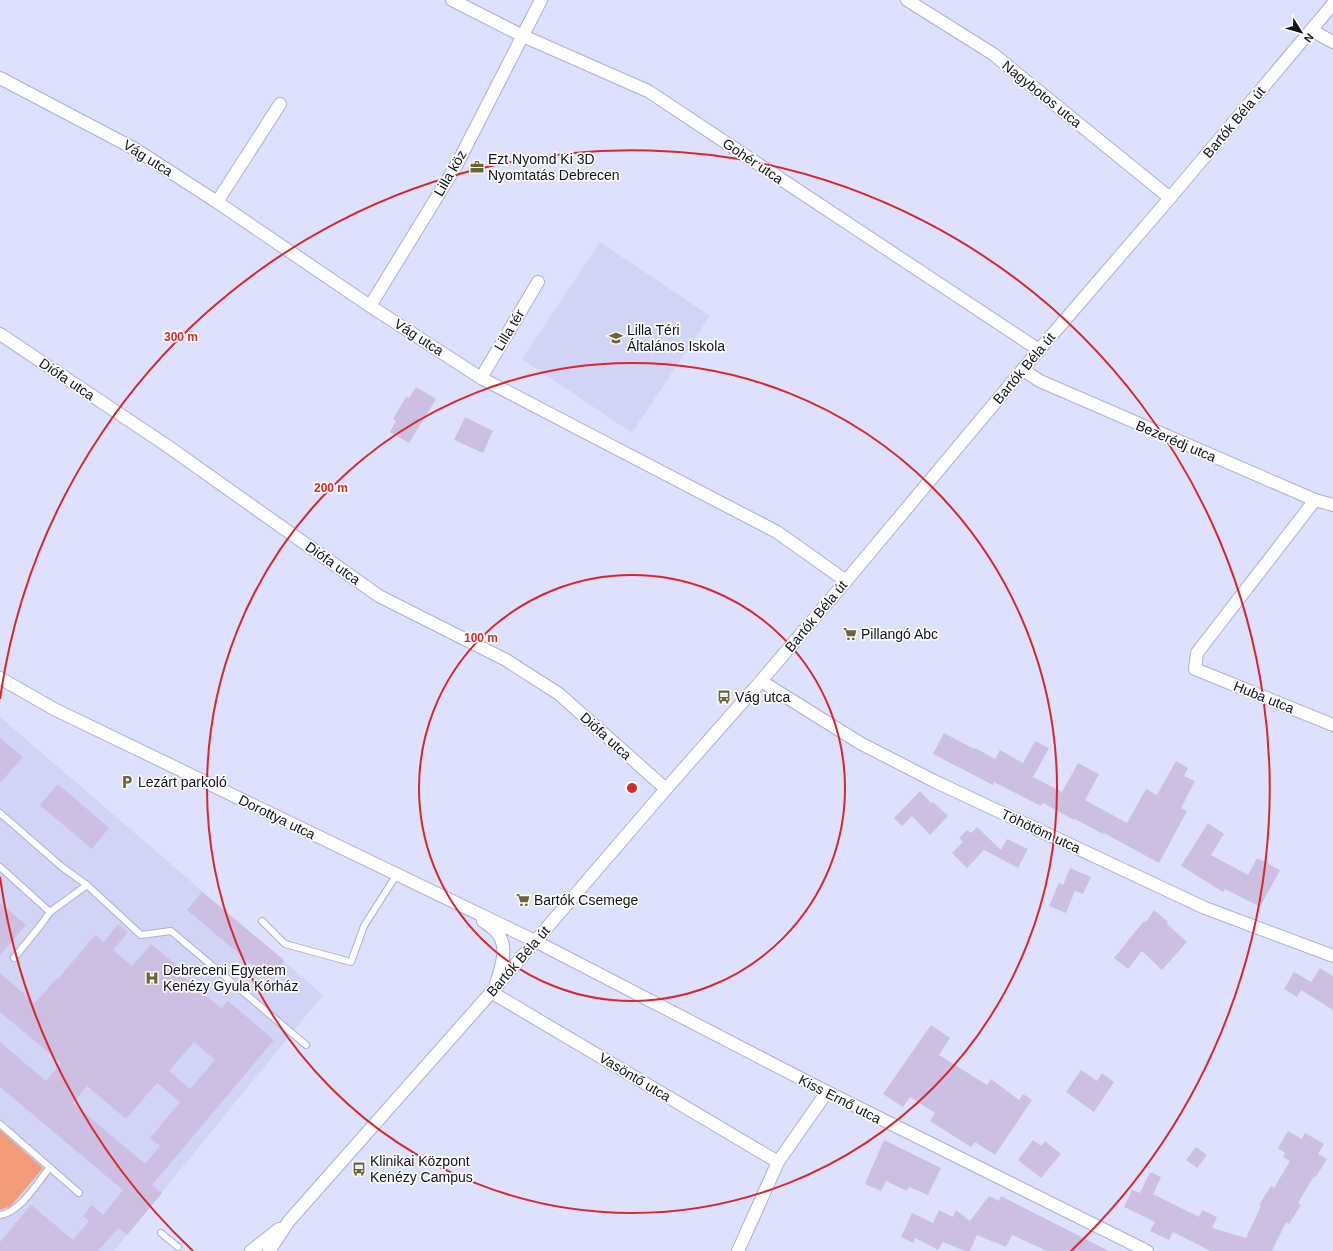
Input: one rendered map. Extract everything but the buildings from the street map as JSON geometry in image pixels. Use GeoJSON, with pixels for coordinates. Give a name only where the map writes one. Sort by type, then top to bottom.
{"type":"FeatureCollection","features":[{"type":"Feature","properties":{"kind":"street","name":"Gohér utca"},"geometry":{"type":"LineString","coordinates":[[452,0],[523,36],[648,91],[1039,350]]}},
{"type":"Feature","properties":{"kind":"street","name":"Lilla köz"},"geometry":{"type":"LineString","coordinates":[[370,306],[456,166],[541,0]]}},
{"type":"Feature","properties":{"kind":"street","name":"Nagybotos utca"},"geometry":{"type":"LineString","coordinates":[[907,0],[994,54],[1170,198]]}},
{"type":"Feature","properties":{"kind":"street","name":"Bartók Béla út"},"geometry":{"type":"LineString","coordinates":[[289,1221],[493,990],[761,681],[1039,350],[1170,198],[1333,4]]}},
{"type":"Feature","properties":{"kind":"street"},"geometry":{"type":"LineString","coordinates":[[1311,30],[1333,42]]}},
{"type":"Feature","properties":{"kind":"street","name":"Vág utca"},"geometry":{"type":"LineString","coordinates":[[0,78],[135,149],[218,202],[370,306],[481,378],[777,532],[846,581]]}},
{"type":"Feature","properties":{"kind":"street"},"geometry":{"type":"LineString","coordinates":[[218,202],[280,104]]}},
{"type":"Feature","properties":{"kind":"street","name":"Lilla tér"},"geometry":{"type":"LineString","coordinates":[[481,378],[538,282]]}},
{"type":"Feature","properties":{"kind":"street","name":"Diófa utca"},"geometry":{"type":"LineString","coordinates":[[0,334],[166,445],[379,596],[506,660],[559,694],[666,789]]}},
{"type":"Feature","properties":{"kind":"street","name":"Bezerédj utca"},"geometry":{"type":"LineString","coordinates":[[1023,370],[1040,381],[1315,500],[1333,505]]}},
{"type":"Feature","properties":{"kind":"street","name":"Huba utca"},"geometry":{"type":"LineString","coordinates":[[1315,500],[1197,653],[1196,669],[1333,725]]}},
{"type":"Feature","properties":{"kind":"street","name":"Dorottya utca"},"geometry":{"type":"LineString","coordinates":[[0,678],[54,709],[535,941]]}},
{"type":"Feature","properties":{"kind":"street","name":"Töhötöm utca"},"geometry":{"type":"LineString","coordinates":[[761,681],[860,743],[934,781],[1204,908],[1333,956]]}},
{"type":"Feature","properties":{"kind":"street"},"geometry":{"type":"LineString","coordinates":[[462,906],[494,929],[502,940],[502,959],[493,990]]}},
{"type":"Feature","properties":{"kind":"street","name":"Kiss Ernő utca"},"geometry":{"type":"LineString","coordinates":[[535,941],[827,1092],[1147,1251]]}},
{"type":"Feature","properties":{"kind":"street","name":"Vasöntő utca"},"geometry":{"type":"LineString","coordinates":[[493,990],[778,1162]]}},
{"type":"Feature","properties":{"kind":"street"},"geometry":{"type":"LineString","coordinates":[[738,1251],[778,1162],[827,1092]]}},
{"type":"Feature","properties":{"kind":"street"},"geometry":{"type":"LineString","coordinates":[[251,1251],[289,1221]]}},
{"type":"Feature","properties":{"kind":"street"},"geometry":{"type":"LineString","coordinates":[[269,1251],[289,1221]]}},
{"type":"Feature","properties":{"kind":"lane"},"geometry":{"type":"LineString","coordinates":[[0,813],[62,867],[87,885],[141,935],[171,931],[306,1045]]}},
{"type":"Feature","properties":{"kind":"lane"},"geometry":{"type":"LineString","coordinates":[[0,867],[50,912]]}},
{"type":"Feature","properties":{"kind":"lane"},"geometry":{"type":"LineString","coordinates":[[262,921],[285,944],[351,962],[364,926],[398,874]]}},
{"type":"Feature","properties":{"kind":"lane"},"geometry":{"type":"LineString","coordinates":[[14,958],[50,912],[87,885]]}},
{"type":"Feature","properties":{"kind":"lane"},"geometry":{"type":"LineString","coordinates":[[0,1124],[79,1193]]}},
{"type":"Feature","properties":{"kind":"lane"},"geometry":{"type":"LineString","coordinates":[[0,1215],[4,1215],[17,1208],[50,1167]]}},
{"type":"Feature","properties":{"kind":"lane"},"geometry":{"type":"LineString","coordinates":[[161,1233],[178,1247]]}},
{"type":"Feature","properties":{"kind":"shaded area","name":"Lilla Téri Általános Iskola"},"geometry":{"type":"Polygon","coordinates":[[[600,242],[710,316],[632,433],[522,359],[600,242]]]}},
{"type":"Feature","properties":{"kind":"shaded area","name":"Debreceni Egyetem Kenézy Gyula Kórház"},"geometry":{"type":"Polygon","coordinates":[[[0,717],[323,995],[114,1251],[0,1251],[0,717]]]}},
{"type":"Feature","properties":{"kind":"shaded area"},"geometry":{"type":"Polygon","coordinates":[[[0,1130],[43,1168],[11,1206],[0,1210],[0,1130]]]}},
{"type":"Feature","properties":{"kind":"place","name":"Ezt Nyomd Ki 3D Nyomtatás Debrecen"},"geometry":{"type":"Point","coordinates":[477,167]}},
{"type":"Feature","properties":{"kind":"place","name":"Lilla Téri Általános Iskola"},"geometry":{"type":"Point","coordinates":[616,338]}},
{"type":"Feature","properties":{"kind":"place","name":"Pillangó Abc"},"geometry":{"type":"Point","coordinates":[850,634]}},
{"type":"Feature","properties":{"kind":"place","name":"Vág utca"},"geometry":{"type":"Point","coordinates":[724,697]}},
{"type":"Feature","properties":{"kind":"place","name":"Lezárt parkoló"},"geometry":{"type":"Point","coordinates":[127,782]}},
{"type":"Feature","properties":{"kind":"place","name":"Bartók Csemege"},"geometry":{"type":"Point","coordinates":[523,900]}},
{"type":"Feature","properties":{"kind":"place","name":"Debreceni Egyetem Kenézy Gyula Kórház"},"geometry":{"type":"Point","coordinates":[152,978]}},
{"type":"Feature","properties":{"kind":"place","name":"Klinikai Központ Kenézy Campus"},"geometry":{"type":"Point","coordinates":[359,1169]}}]}
